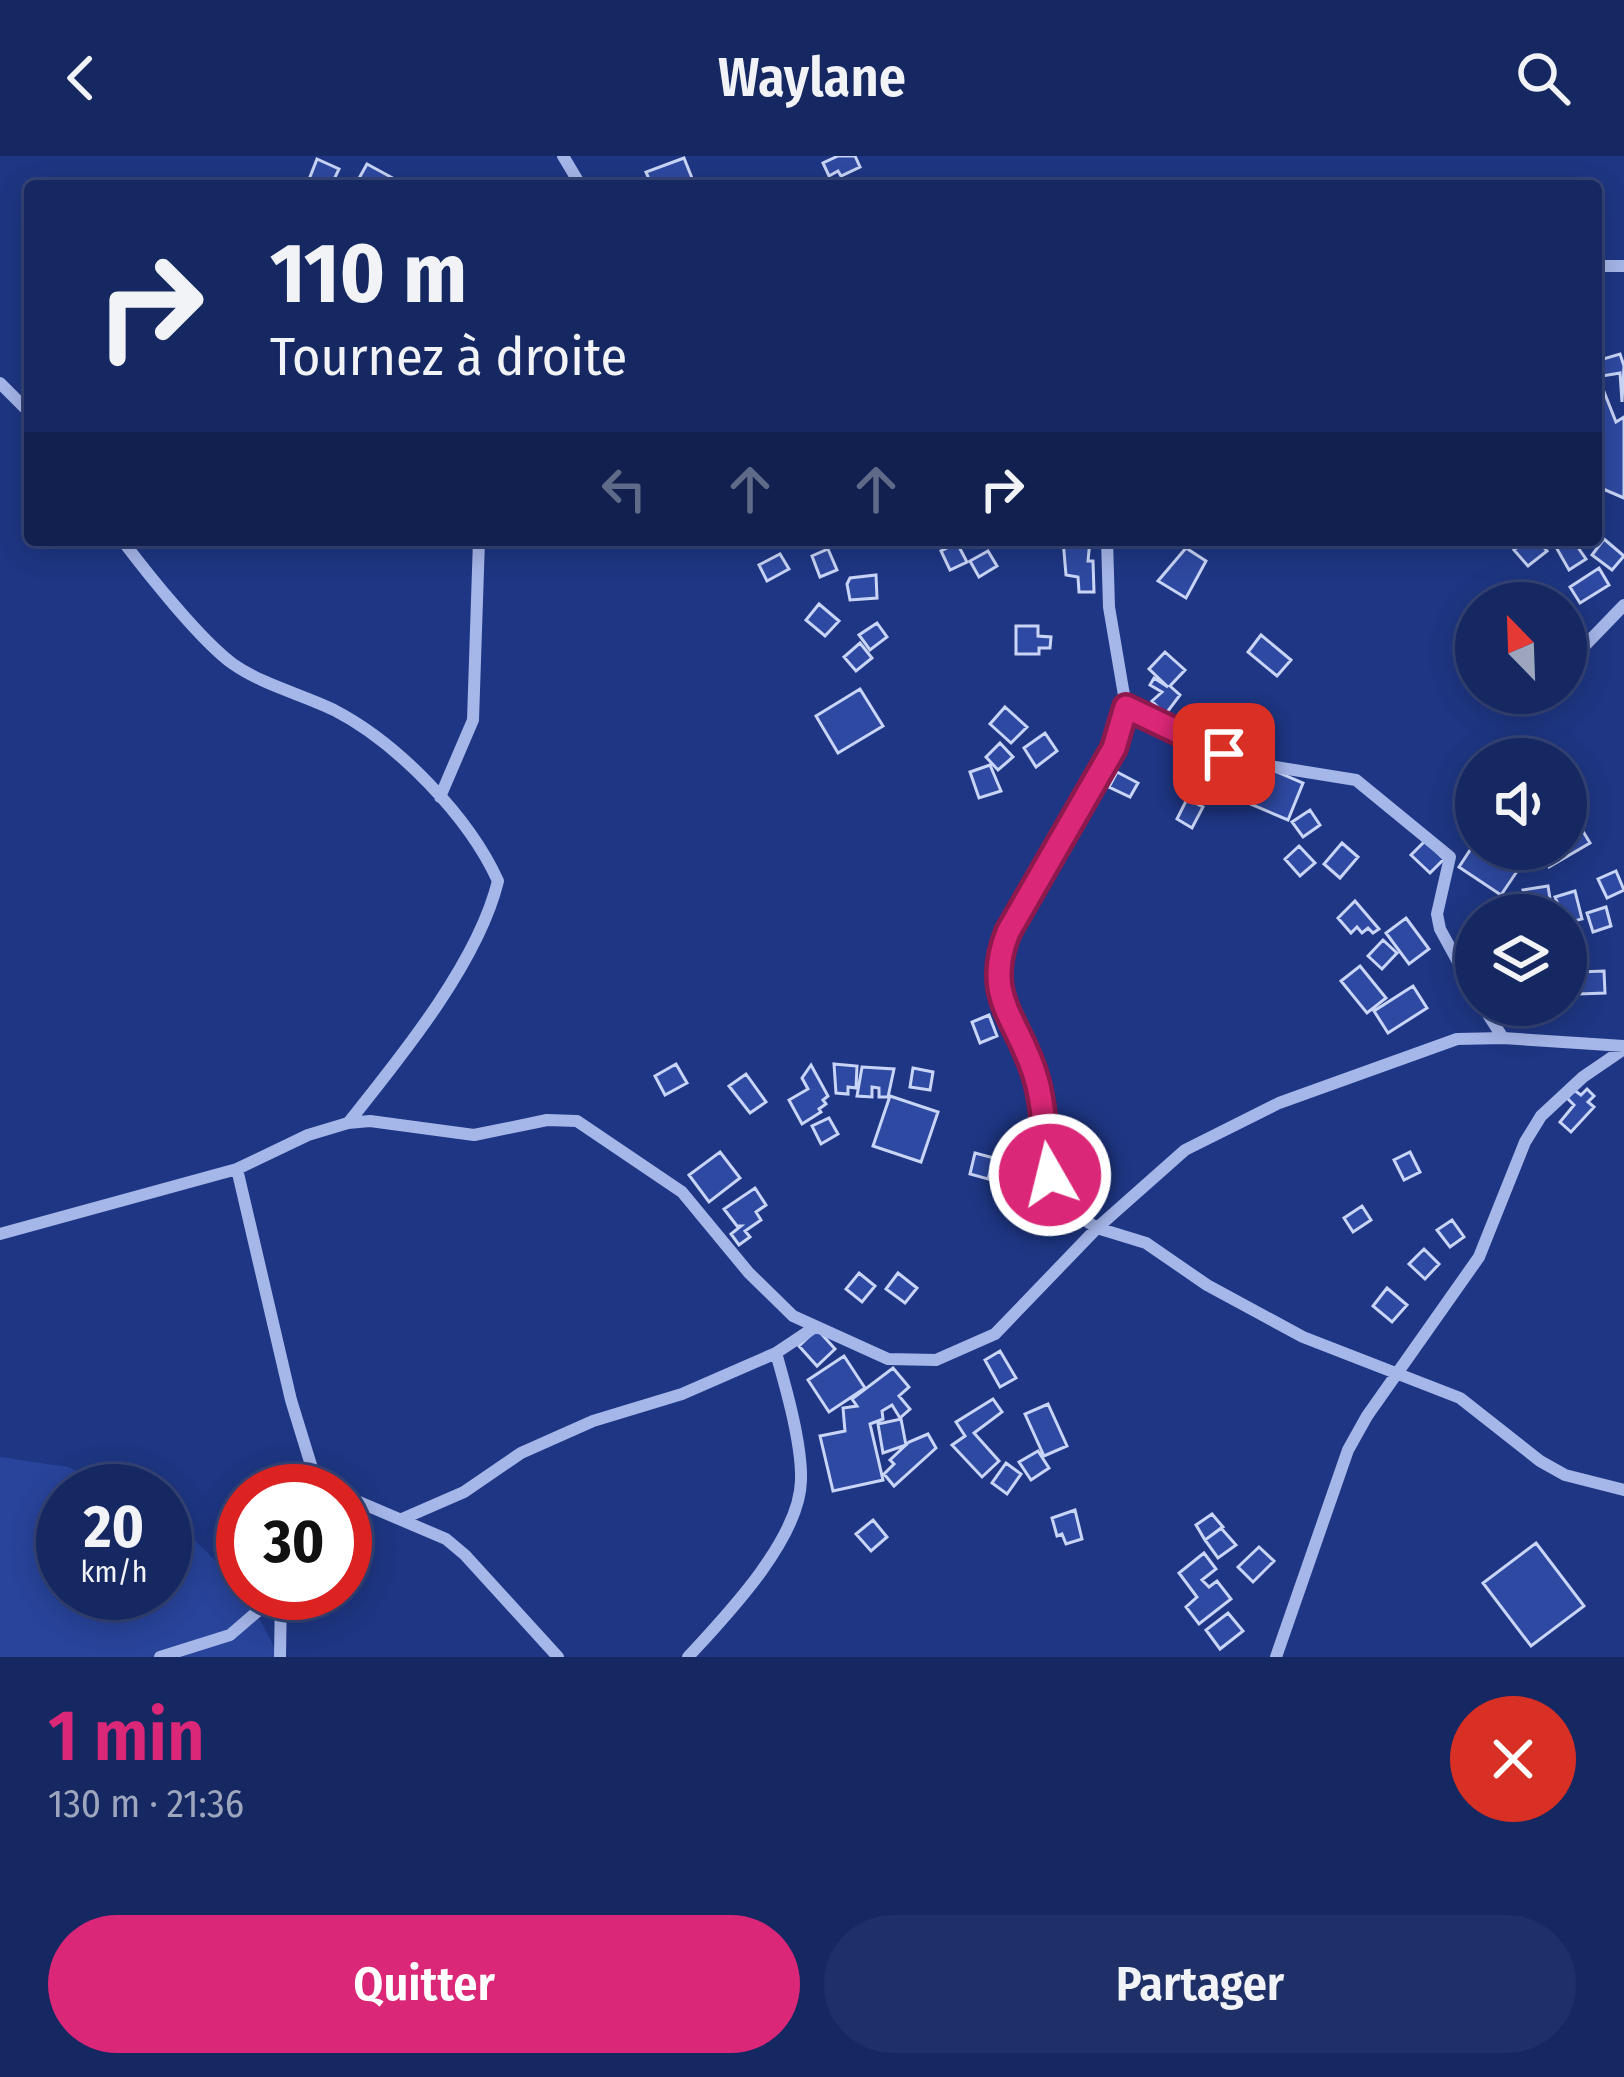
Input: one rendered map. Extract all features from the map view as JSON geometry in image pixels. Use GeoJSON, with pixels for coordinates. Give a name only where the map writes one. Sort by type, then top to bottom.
{"type":"FeatureCollection","features":[{"type":"Feature","properties":{"kind":"street"},"geometry":{"type":"LineString","coordinates":[[0,382],[24,407]]}},
{"type":"Feature","properties":{"kind":"street"},"geometry":{"type":"LineString","coordinates":[[126,546],[228,660],[338,712],[398,756],[472,834],[498,881],[493,902],[418,1035],[348,1123]]}},
{"type":"Feature","properties":{"kind":"street"},"geometry":{"type":"LineString","coordinates":[[440,797],[473,720],[479,546]]}},
{"type":"Feature","properties":{"kind":"street"},"geometry":{"type":"LineString","coordinates":[[1107,546],[1109,607],[1126,707],[1114,748],[997,959],[996,981],[1039,1087],[1050,1175],[1064,1202],[1097,1228],[1146,1243],[1208,1285],[1303,1337],[1460,1398],[1552,1468],[1624,1490]]}},
{"type":"Feature","properties":{"kind":"street"},"geometry":{"type":"LineString","coordinates":[[1587,643],[1624,605]]}},
{"type":"Feature","properties":{"kind":"street"},"geometry":{"type":"LineString","coordinates":[[1126,707],[1199,746],[1245,762],[1356,780],[1377,794],[1450,856],[1437,914],[1455,955]]}},
{"type":"Feature","properties":{"kind":"street"},"geometry":{"type":"LineString","coordinates":[[1496,1026],[1503,1038]]}},
{"type":"Feature","properties":{"kind":"street"},"geometry":{"type":"LineString","coordinates":[[0,1234],[237,1169],[348,1123],[370,1121],[474,1135],[547,1120],[577,1121],[682,1192],[772,1298],[793,1316],[888,1359],[936,1360],[995,1334],[1097,1228],[1185,1150],[1279,1103],[1457,1039],[1624,1048]]}},
{"type":"Feature","properties":{"kind":"street"},"geometry":{"type":"LineString","coordinates":[[1276,1657],[1348,1450],[1367,1415],[1479,1257],[1540,1116],[1624,1048]]}},
{"type":"Feature","properties":{"kind":"street"},"geometry":{"type":"LineString","coordinates":[[237,1169],[308,1464]]}},
{"type":"Feature","properties":{"kind":"street"},"geometry":{"type":"LineString","coordinates":[[402,1519],[464,1492],[520,1453],[776,1354],[814,1327]]}},
{"type":"Feature","properties":{"kind":"street"},"geometry":{"type":"LineString","coordinates":[[688,1657],[767,1564],[798,1496],[801,1479],[789,1399],[776,1354]]}},
{"type":"Feature","properties":{"kind":"street"},"geometry":{"type":"LineString","coordinates":[[372,1507],[446,1539],[558,1657]]}},
{"type":"Feature","properties":{"kind":"street"},"geometry":{"type":"LineString","coordinates":[[160,1657],[230,1635],[248,1620]]}},
{"type":"Feature","properties":{"kind":"street"},"geometry":{"type":"LineString","coordinates":[[280,1620],[280,1657]]}},
{"type":"Feature","properties":{"kind":"shaded area"},"geometry":{"type":"Polygon","coordinates":[[[0,1457],[48,1464],[36,1464],[36,1620],[192,1620],[192,1538],[216,1562],[216,1620],[260,1620],[278,1657],[0,1657],[0,1457]]]}},
{"type":"Feature","properties":{"kind":"building"},"geometry":{"type":"Polygon","coordinates":[[[838,156],[855,156],[860,167],[829,176],[823,163],[838,156]]]}},
{"type":"Feature","properties":{"kind":"building"},"geometry":{"type":"Polygon","coordinates":[[[684,158],[692,178],[649,180],[646,172],[684,158]]]}},
{"type":"Feature","properties":{"kind":"building"},"geometry":{"type":"Polygon","coordinates":[[[317,159],[339,169],[334,180],[310,177],[317,159]]]}},
{"type":"Feature","properties":{"kind":"building"},"geometry":{"type":"Polygon","coordinates":[[[367,164],[396,180],[358,180],[367,164]]]}},
{"type":"Feature","properties":{"kind":"building"},"geometry":{"type":"Polygon","coordinates":[[[1620,354],[1622,402],[1620,373],[1602,376],[1602,359],[1620,354]]]}},
{"type":"Feature","properties":{"kind":"building"},"geometry":{"type":"Polygon","coordinates":[[[1602,387],[1616,422],[1624,417],[1624,498],[1602,489],[1602,387]]]}},
{"type":"Feature","properties":{"kind":"building"},"geometry":{"type":"Polygon","coordinates":[[[1602,542],[1624,556],[1612,570],[1592,555],[1602,542]]]}},
{"type":"Feature","properties":{"kind":"building"},"geometry":{"type":"Polygon","coordinates":[[[959,546],[967,562],[950,570],[941,551],[959,546]]]}},
{"type":"Feature","properties":{"kind":"building"},"geometry":{"type":"Polygon","coordinates":[[[1064,546],[1089,546],[1094,592],[1079,592],[1078,577],[1066,575],[1064,546]]]}},
{"type":"Feature","properties":{"kind":"building"},"geometry":{"type":"Polygon","coordinates":[[[1542,546],[1547,551],[1528,566],[1514,550],[1542,546]]]}},
{"type":"Feature","properties":{"kind":"building"},"geometry":{"type":"Polygon","coordinates":[[[1555,546],[1584,546],[1579,549],[1586,559],[1569,570],[1555,546]]]}},
{"type":"Feature","properties":{"kind":"building"},"geometry":{"type":"Polygon","coordinates":[[[1186,548],[1206,561],[1186,598],[1158,581],[1186,548]]]}},
{"type":"Feature","properties":{"kind":"building"},"geometry":{"type":"Polygon","coordinates":[[[828,549],[837,570],[820,577],[812,556],[828,549]]]}},
{"type":"Feature","properties":{"kind":"building"},"geometry":{"type":"Polygon","coordinates":[[[988,551],[997,566],[979,577],[970,561],[988,551]]]}},
{"type":"Feature","properties":{"kind":"building"},"geometry":{"type":"Polygon","coordinates":[[[780,554],[789,569],[767,581],[759,565],[780,554]]]}},
{"type":"Feature","properties":{"kind":"building"},"geometry":{"type":"Polygon","coordinates":[[[1599,568],[1609,585],[1587,599],[1587,582],[1578,582],[1599,568]]]}},
{"type":"Feature","properties":{"kind":"building"},"geometry":{"type":"Polygon","coordinates":[[[876,575],[877,598],[850,600],[850,578],[876,575]]]}},
{"type":"Feature","properties":{"kind":"building"},"geometry":{"type":"Polygon","coordinates":[[[819,604],[839,621],[825,636],[806,620],[819,604]]]}},
{"type":"Feature","properties":{"kind":"building"},"geometry":{"type":"Polygon","coordinates":[[[877,623],[887,637],[870,650],[859,635],[877,623]]]}},
{"type":"Feature","properties":{"kind":"building"},"geometry":{"type":"Polygon","coordinates":[[[1016,626],[1038,626],[1038,636],[1051,637],[1050,648],[1039,648],[1039,654],[1016,654],[1016,626]]]}},
{"type":"Feature","properties":{"kind":"building"},"geometry":{"type":"Polygon","coordinates":[[[1261,635],[1291,660],[1277,676],[1248,652],[1261,635]]]}},
{"type":"Feature","properties":{"kind":"building"},"geometry":{"type":"Polygon","coordinates":[[[860,643],[872,658],[856,671],[844,657],[860,643]]]}},
{"type":"Feature","properties":{"kind":"building"},"geometry":{"type":"Polygon","coordinates":[[[1165,652],[1185,670],[1170,686],[1180,695],[1165,715],[1152,701],[1162,692],[1150,685],[1154,678],[1168,687],[1149,669],[1165,652]]]}},
{"type":"Feature","properties":{"kind":"building"},"geometry":{"type":"Polygon","coordinates":[[[860,689],[883,726],[838,753],[816,716],[860,689]]]}},
{"type":"Feature","properties":{"kind":"building"},"geometry":{"type":"Polygon","coordinates":[[[1005,707],[1027,727],[1011,743],[990,724],[1005,707]]]}},
{"type":"Feature","properties":{"kind":"building"},"geometry":{"type":"Polygon","coordinates":[[[1045,733],[1057,751],[1036,767],[1024,748],[1045,733]]]}},
{"type":"Feature","properties":{"kind":"building"},"geometry":{"type":"Polygon","coordinates":[[[1000,743],[1013,757],[998,770],[986,757],[1000,743]]]}},
{"type":"Feature","properties":{"kind":"building"},"geometry":{"type":"Polygon","coordinates":[[[1210,751],[1229,760],[1216,789],[1196,780],[1210,751]]]}},
{"type":"Feature","properties":{"kind":"building"},"geometry":{"type":"Polygon","coordinates":[[[990,765],[1001,791],[979,798],[970,772],[990,765]]]}},
{"type":"Feature","properties":{"kind":"building"},"geometry":{"type":"Polygon","coordinates":[[[1263,766],[1303,783],[1288,820],[1248,803],[1263,766]]]}},
{"type":"Feature","properties":{"kind":"building"},"geometry":{"type":"Polygon","coordinates":[[[1117,772],[1138,783],[1130,797],[1109,787],[1117,772]]]}},
{"type":"Feature","properties":{"kind":"building"},"geometry":{"type":"Polygon","coordinates":[[[1187,799],[1203,807],[1192,828],[1177,819],[1187,799]]]}},
{"type":"Feature","properties":{"kind":"building"},"geometry":{"type":"Polygon","coordinates":[[[1310,810],[1320,825],[1303,837],[1292,822],[1310,810]]]}},
{"type":"Feature","properties":{"kind":"building"},"geometry":{"type":"Polygon","coordinates":[[[1425,841],[1444,859],[1430,873],[1411,855],[1425,841]]]}},
{"type":"Feature","properties":{"kind":"building"},"geometry":{"type":"Polygon","coordinates":[[[1342,843],[1358,857],[1340,878],[1324,864],[1342,843]]]}},
{"type":"Feature","properties":{"kind":"building"},"geometry":{"type":"Polygon","coordinates":[[[1299,846],[1315,863],[1300,876],[1285,859],[1299,846]]]}},
{"type":"Feature","properties":{"kind":"building"},"geometry":{"type":"Polygon","coordinates":[[[1464,870],[1518,870],[1500,894],[1464,870]]]}},
{"type":"Feature","properties":{"kind":"building"},"geometry":{"type":"Polygon","coordinates":[[[1616,871],[1624,890],[1607,898],[1598,879],[1616,871]]]}},
{"type":"Feature","properties":{"kind":"building"},"geometry":{"type":"Polygon","coordinates":[[[1548,886],[1549,894],[1524,894],[1523,890],[1548,886]]]}},
{"type":"Feature","properties":{"kind":"building"},"geometry":{"type":"Polygon","coordinates":[[[1355,901],[1379,929],[1362,933],[1357,927],[1351,933],[1338,918],[1355,901]]]}},
{"type":"Feature","properties":{"kind":"building"},"geometry":{"type":"Polygon","coordinates":[[[1606,907],[1611,926],[1593,932],[1587,913],[1606,907]]]}},
{"type":"Feature","properties":{"kind":"building"},"geometry":{"type":"Polygon","coordinates":[[[1406,918],[1429,949],[1409,964],[1386,933],[1406,918]]]}},
{"type":"Feature","properties":{"kind":"building"},"geometry":{"type":"Polygon","coordinates":[[[1383,940],[1397,953],[1382,969],[1368,956],[1383,940]]]}},
{"type":"Feature","properties":{"kind":"building"},"geometry":{"type":"Polygon","coordinates":[[[1360,966],[1386,998],[1367,1013],[1341,981],[1360,966]]]}},
{"type":"Feature","properties":{"kind":"building"},"geometry":{"type":"Polygon","coordinates":[[[1604,971],[1605,993],[1587,994],[1587,972],[1604,971]]]}},
{"type":"Feature","properties":{"kind":"building"},"geometry":{"type":"Polygon","coordinates":[[[1413,986],[1427,1008],[1388,1033],[1374,1011],[1413,986]]]}},
{"type":"Feature","properties":{"kind":"building"},"geometry":{"type":"Polygon","coordinates":[[[989,1015],[997,1036],[980,1043],[972,1022],[989,1015]]]}},
{"type":"Feature","properties":{"kind":"building"},"geometry":{"type":"Polygon","coordinates":[[[676,1064],[687,1083],[665,1095],[655,1076],[676,1064]]]}},
{"type":"Feature","properties":{"kind":"building"},"geometry":{"type":"Polygon","coordinates":[[[834,1064],[857,1066],[856,1088],[848,1087],[848,1094],[836,1093],[834,1064]]]}},
{"type":"Feature","properties":{"kind":"building"},"geometry":{"type":"Polygon","coordinates":[[[811,1065],[828,1096],[821,1112],[802,1124],[789,1100],[808,1089],[802,1078],[811,1065]]]}},
{"type":"Feature","properties":{"kind":"building"},"geometry":{"type":"Polygon","coordinates":[[[862,1067],[894,1069],[888,1097],[879,1097],[879,1088],[872,1087],[872,1097],[857,1096],[862,1067]]]}},
{"type":"Feature","properties":{"kind":"building"},"geometry":{"type":"Polygon","coordinates":[[[913,1068],[933,1072],[930,1090],[910,1087],[913,1068]]]}},
{"type":"Feature","properties":{"kind":"building"},"geometry":{"type":"Polygon","coordinates":[[[746,1074],[766,1102],[750,1113],[729,1086],[746,1074]]]}},
{"type":"Feature","properties":{"kind":"building"},"geometry":{"type":"Polygon","coordinates":[[[1587,1089],[1594,1096],[1588,1102],[1594,1107],[1571,1132],[1560,1122],[1574,1105],[1567,1098],[1574,1090],[1581,1095],[1587,1089]]]}},
{"type":"Feature","properties":{"kind":"building"},"geometry":{"type":"Polygon","coordinates":[[[890,1096],[938,1112],[921,1162],[873,1146],[890,1096]]]}},
{"type":"Feature","properties":{"kind":"building"},"geometry":{"type":"Polygon","coordinates":[[[829,1118],[838,1134],[821,1144],[812,1126],[829,1118]]]}},
{"type":"Feature","properties":{"kind":"building"},"geometry":{"type":"Polygon","coordinates":[[[720,1152],[740,1178],[709,1202],[689,1175],[720,1152]]]}},
{"type":"Feature","properties":{"kind":"building"},"geometry":{"type":"Polygon","coordinates":[[[1410,1152],[1420,1172],[1404,1180],[1394,1160],[1410,1152]]]}},
{"type":"Feature","properties":{"kind":"building"},"geometry":{"type":"Polygon","coordinates":[[[975,1153],[994,1158],[988,1179],[970,1174],[975,1153]]]}},
{"type":"Feature","properties":{"kind":"building"},"geometry":{"type":"Polygon","coordinates":[[[755,1188],[766,1205],[756,1212],[761,1220],[745,1231],[750,1237],[739,1245],[731,1234],[741,1226],[724,1209],[755,1188]]]}},
{"type":"Feature","properties":{"kind":"building"},"geometry":{"type":"Polygon","coordinates":[[[1362,1206],[1371,1220],[1353,1232],[1344,1218],[1362,1206]]]}},
{"type":"Feature","properties":{"kind":"building"},"geometry":{"type":"Polygon","coordinates":[[[1452,1220],[1464,1237],[1450,1247],[1437,1230],[1452,1220]]]}},
{"type":"Feature","properties":{"kind":"building"},"geometry":{"type":"Polygon","coordinates":[[[1424,1249],[1439,1264],[1425,1279],[1409,1264],[1424,1249]]]}},
{"type":"Feature","properties":{"kind":"building"},"geometry":{"type":"Polygon","coordinates":[[[859,1273],[875,1286],[862,1302],[846,1289],[859,1273]]]}},
{"type":"Feature","properties":{"kind":"building"},"geometry":{"type":"Polygon","coordinates":[[[898,1273],[917,1288],[905,1303],[886,1289],[898,1273]]]}},
{"type":"Feature","properties":{"kind":"building"},"geometry":{"type":"Polygon","coordinates":[[[1387,1288],[1407,1305],[1392,1322],[1373,1306],[1387,1288]]]}},
{"type":"Feature","properties":{"kind":"building"},"geometry":{"type":"Polygon","coordinates":[[[817,1329],[835,1349],[817,1366],[799,1346],[817,1329]]]}},
{"type":"Feature","properties":{"kind":"building"},"geometry":{"type":"Polygon","coordinates":[[[1000,1351],[1016,1378],[1000,1387],[985,1360],[1000,1351]]]}},
{"type":"Feature","properties":{"kind":"building"},"geometry":{"type":"Polygon","coordinates":[[[844,1356],[865,1388],[829,1412],[808,1380],[844,1356]]]}},
{"type":"Feature","properties":{"kind":"building"},"geometry":{"type":"Polygon","coordinates":[[[893,1368],[909,1387],[899,1396],[910,1409],[900,1418],[892,1405],[882,1411],[883,1419],[870,1424],[883,1480],[833,1491],[820,1436],[845,1431],[843,1408],[857,1406],[852,1399],[893,1368]]]}},
{"type":"Feature","properties":{"kind":"building"},"geometry":{"type":"Polygon","coordinates":[[[993,1399],[1002,1412],[974,1433],[999,1461],[982,1477],[952,1445],[965,1436],[956,1422],[993,1399]]]}},
{"type":"Feature","properties":{"kind":"building"},"geometry":{"type":"Polygon","coordinates":[[[1048,1404],[1067,1446],[1044,1456],[1025,1414],[1048,1404]]]}},
{"type":"Feature","properties":{"kind":"building"},"geometry":{"type":"Polygon","coordinates":[[[901,1419],[906,1445],[883,1453],[878,1424],[901,1419]]]}},
{"type":"Feature","properties":{"kind":"building"},"geometry":{"type":"Polygon","coordinates":[[[928,1434],[936,1448],[894,1486],[884,1474],[894,1464],[890,1460],[909,1442],[928,1434]]]}},
{"type":"Feature","properties":{"kind":"building"},"geometry":{"type":"Polygon","coordinates":[[[1038,1451],[1049,1468],[1031,1480],[1019,1462],[1038,1451]]]}},
{"type":"Feature","properties":{"kind":"building"},"geometry":{"type":"Polygon","coordinates":[[[1006,1463],[1021,1474],[1007,1494],[992,1483],[1006,1463]]]}},
{"type":"Feature","properties":{"kind":"building"},"geometry":{"type":"Polygon","coordinates":[[[1075,1510],[1082,1539],[1066,1544],[1062,1534],[1057,1536],[1052,1518],[1075,1510]]]}},
{"type":"Feature","properties":{"kind":"building"},"geometry":{"type":"Polygon","coordinates":[[[1212,1514],[1223,1527],[1205,1540],[1196,1525],[1212,1514]]]}},
{"type":"Feature","properties":{"kind":"building"},"geometry":{"type":"Polygon","coordinates":[[[873,1520],[887,1537],[871,1551],[856,1534],[873,1520]]]}},
{"type":"Feature","properties":{"kind":"building"},"geometry":{"type":"Polygon","coordinates":[[[1221,1528],[1236,1545],[1218,1558],[1205,1540],[1221,1528]]]}},
{"type":"Feature","properties":{"kind":"building"},"geometry":{"type":"Polygon","coordinates":[[[1536,1543],[1584,1606],[1531,1646],[1483,1583],[1536,1543]]]}},
{"type":"Feature","properties":{"kind":"building"},"geometry":{"type":"Polygon","coordinates":[[[1259,1547],[1274,1561],[1253,1582],[1238,1567],[1259,1547]]]}},
{"type":"Feature","properties":{"kind":"building"},"geometry":{"type":"Polygon","coordinates":[[[1204,1553],[1216,1569],[1202,1580],[1209,1587],[1217,1581],[1231,1599],[1199,1624],[1186,1607],[1197,1597],[1179,1573],[1204,1553]]]}},
{"type":"Feature","properties":{"kind":"building"},"geometry":{"type":"Polygon","coordinates":[[[1228,1613],[1243,1631],[1220,1649],[1206,1630],[1228,1613]]]}},
{"type":"Feature","properties":{"kind":"route"},"geometry":{"type":"LineString","coordinates":[[1050,1175],[1039,1087],[996,981],[997,959],[1008,932],[1114,748],[1126,707],[1224,754]]}}]}
